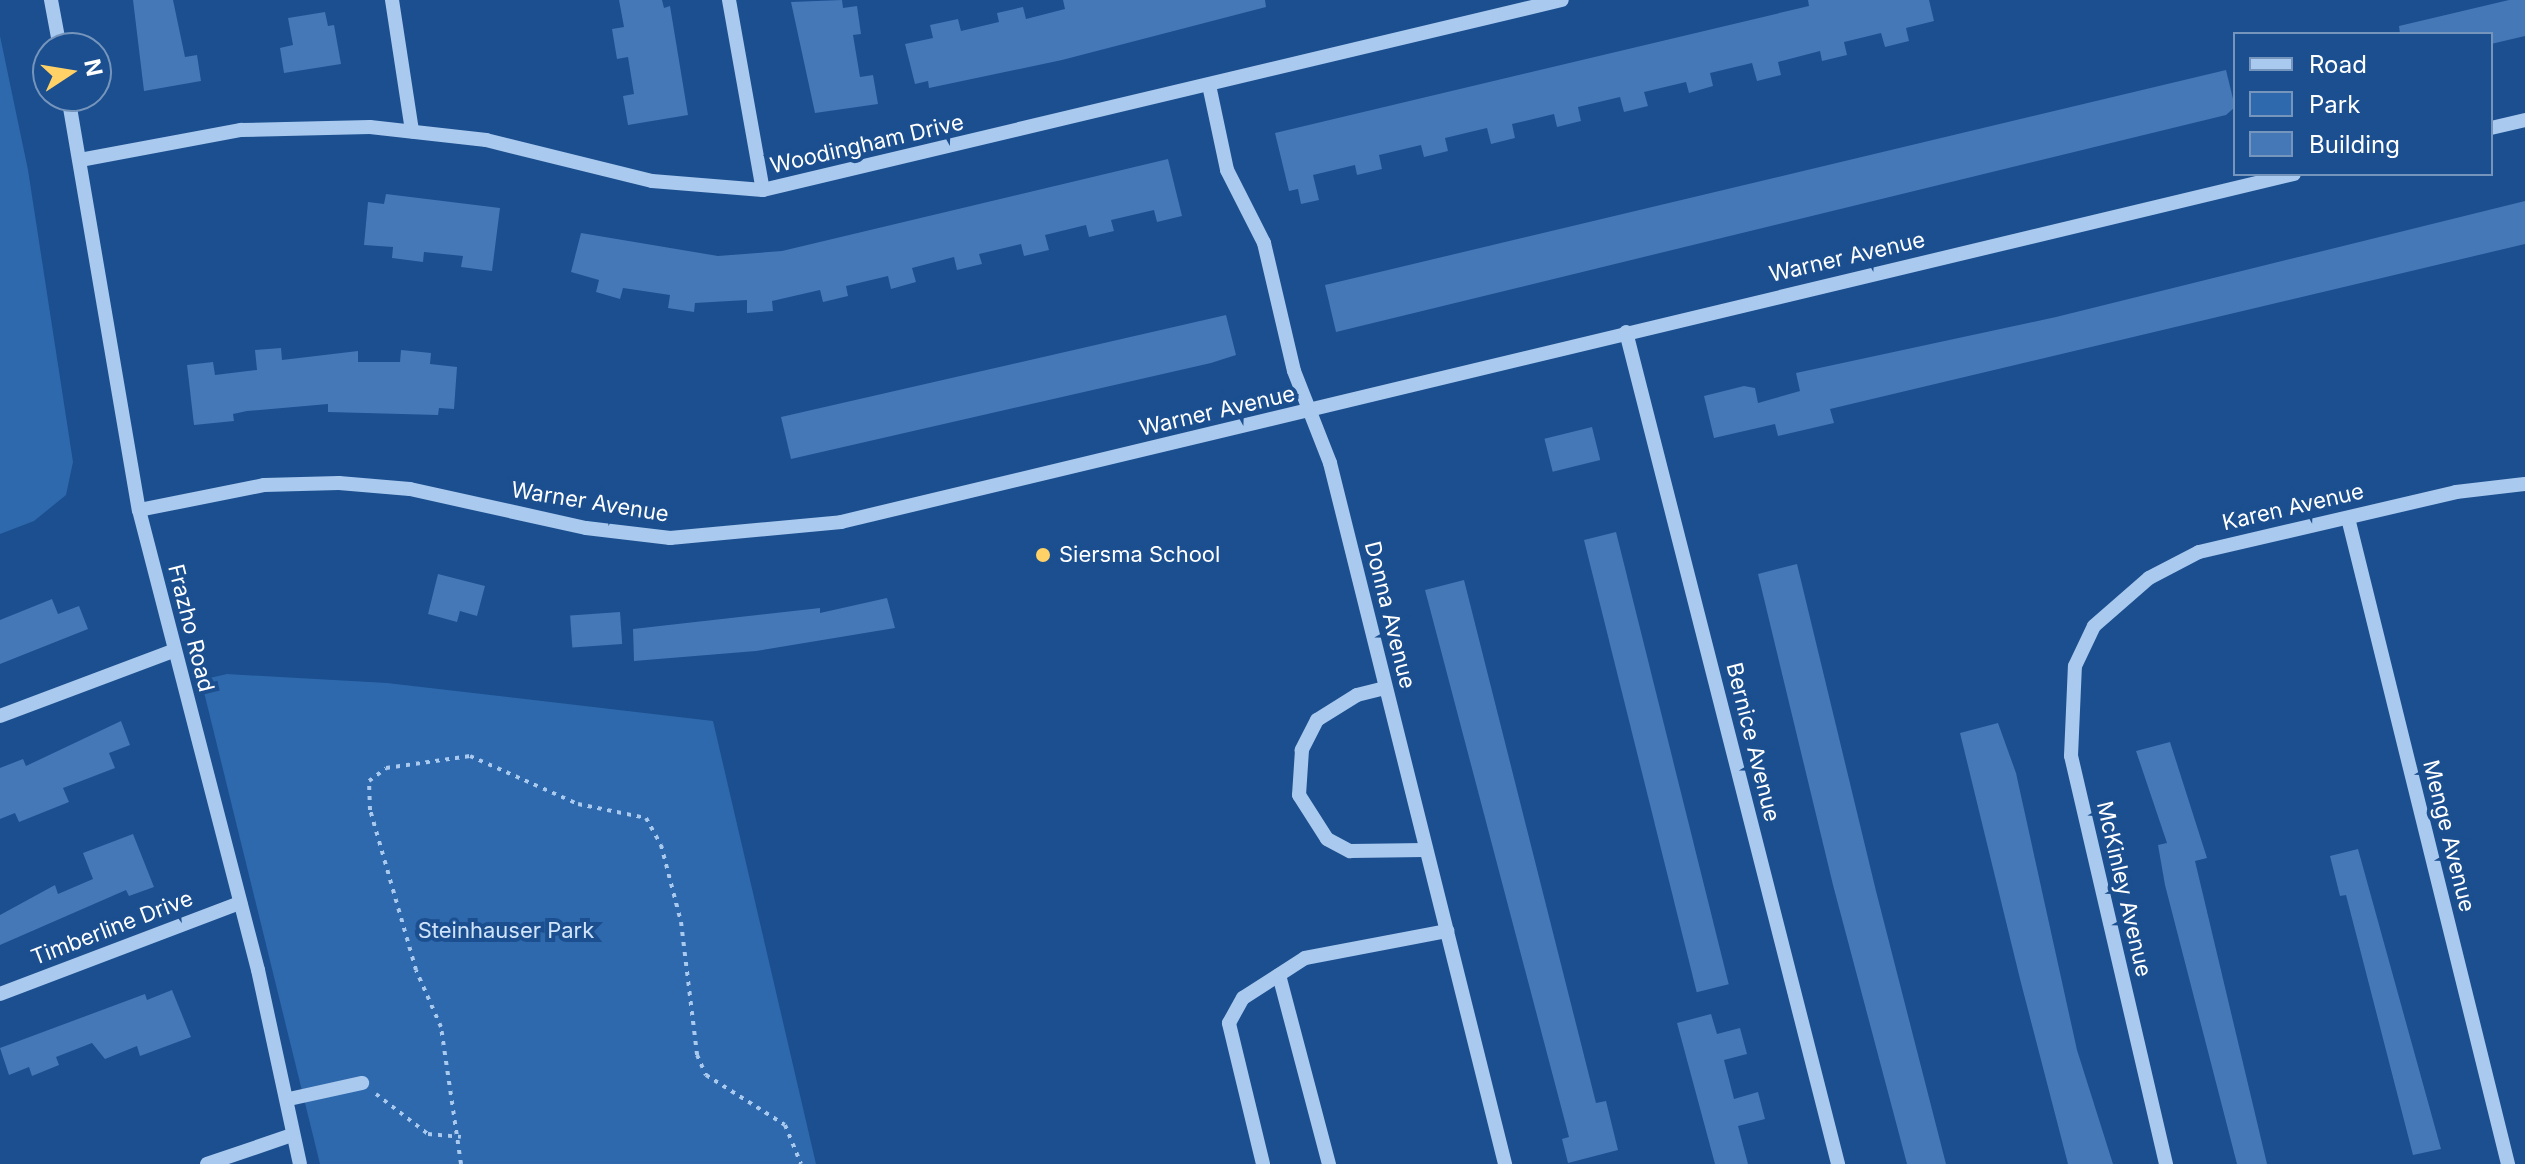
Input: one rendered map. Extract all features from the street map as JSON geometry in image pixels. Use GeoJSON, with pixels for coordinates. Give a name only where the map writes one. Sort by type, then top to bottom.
{"type":"FeatureCollection","features":[{"type":"Feature","properties":{"kind":"street"},"geometry":{"type":"LineString","coordinates":[[51,0],[57,32]]}},
{"type":"Feature","properties":{"kind":"street"},"geometry":{"type":"LineString","coordinates":[[392,0],[412,131]]}},
{"type":"Feature","properties":{"kind":"street"},"geometry":{"type":"LineString","coordinates":[[729,0],[763,190]]}},
{"type":"Feature","properties":{"kind":"street","name":"Woodingham Drive"},"geometry":{"type":"LineString","coordinates":[[80,160],[241,130],[322,125],[412,131],[545,152],[652,181],[763,190],[1562,0]]}},
{"type":"Feature","properties":{"kind":"street","name":"Donna Avenue"},"geometry":{"type":"LineString","coordinates":[[1209,85],[1227,170],[1264,243],[1294,371],[1312,412],[1505,1164]]}},
{"type":"Feature","properties":{"kind":"street","name":"Frazho Road"},"geometry":{"type":"LineString","coordinates":[[71,112],[139,510],[289,1099],[292,1135],[300,1164]]}},
{"type":"Feature","properties":{"kind":"street"},"geometry":{"type":"LineString","coordinates":[[2493,128],[2525,120]]}},
{"type":"Feature","properties":{"kind":"street","name":"Warner Avenue"},"geometry":{"type":"LineString","coordinates":[[139,510],[264,485],[365,484],[586,528],[713,538],[841,522],[1312,412],[1626,332],[2286,176]]}},
{"type":"Feature","properties":{"kind":"street","name":"Bernice Avenue"},"geometry":{"type":"LineString","coordinates":[[1626,332],[1838,1164]]}},
{"type":"Feature","properties":{"kind":"street","name":"Karen Avenue"},"geometry":{"type":"LineString","coordinates":[[2094,626],[2149,578],[2199,552],[2456,492],[2525,484]]}},
{"type":"Feature","properties":{"kind":"street","name":"Menge Avenue"},"geometry":{"type":"LineString","coordinates":[[2348,518],[2508,1164]]}},
{"type":"Feature","properties":{"kind":"street","name":"McKinley Avenue"},"geometry":{"type":"LineString","coordinates":[[2094,626],[2075,666],[2071,756],[2166,1164]]}},
{"type":"Feature","properties":{"kind":"street"},"geometry":{"type":"LineString","coordinates":[[0,716],[173,651]]}},
{"type":"Feature","properties":{"kind":"street"},"geometry":{"type":"LineString","coordinates":[[1385,688],[1357,695],[1317,720],[1302,750],[1299,795],[1327,839],[1350,851],[1425,850]]}},
{"type":"Feature","properties":{"kind":"street","name":"Timberline Drive"},"geometry":{"type":"LineString","coordinates":[[0,994],[240,903]]}},
{"type":"Feature","properties":{"kind":"street"},"geometry":{"type":"LineString","coordinates":[[1263,1164],[1229,1023],[1243,998],[1305,958],[1352,945],[1447,931]]}},
{"type":"Feature","properties":{"kind":"street"},"geometry":{"type":"LineString","coordinates":[[1279,975],[1329,1164]]}},
{"type":"Feature","properties":{"kind":"street"},"geometry":{"type":"LineString","coordinates":[[289,1099],[362,1083]]}},
{"type":"Feature","properties":{"kind":"street"},"geometry":{"type":"LineString","coordinates":[[207,1164],[292,1135]]}},
{"type":"Feature","properties":{"kind":"path"},"geometry":{"type":"LineString","coordinates":[[461,1164],[461,1137],[441,1027],[416,970],[370,810],[369,781],[386,768],[470,756],[578,804],[646,818],[661,845],[681,922],[697,1055],[706,1075],[785,1125],[801,1164]]}},
{"type":"Feature","properties":{"kind":"path"},"geometry":{"type":"LineString","coordinates":[[362,1083],[428,1134],[461,1137]]}},
{"type":"Feature","properties":{"kind":"green space"},"geometry":{"type":"Polygon","coordinates":[[[0,36],[28,170],[73,462],[66,495],[34,521],[0,534],[0,36]]]}},
{"type":"Feature","properties":{"kind":"green space","name":"Steinhauser Park"},"geometry":{"type":"Polygon","coordinates":[[[227,674],[387,683],[713,721],[816,1164],[320,1164],[201,680],[227,674]]]}},
{"type":"Feature","properties":{"kind":"building"},"geometry":{"type":"Polygon","coordinates":[[[133,0],[173,0],[185,57],[197,55],[201,81],[144,91],[133,0]]]}},
{"type":"Feature","properties":{"kind":"building"},"geometry":{"type":"Polygon","coordinates":[[[619,0],[662,0],[664,8],[670,6],[688,115],[628,125],[623,96],[634,94],[628,57],[617,59],[612,29],[624,27],[619,0]]]}},
{"type":"Feature","properties":{"kind":"building"},"geometry":{"type":"Polygon","coordinates":[[[842,0],[843,8],[857,6],[861,34],[853,35],[860,77],[873,75],[878,104],[815,113],[791,2],[842,0]]]}},
{"type":"Feature","properties":{"kind":"building"},"geometry":{"type":"Polygon","coordinates":[[[1063,0],[1265,0],[1266,7],[1062,60],[929,88],[928,81],[915,84],[905,44],[933,38],[930,25],[958,19],[961,31],[999,22],[997,13],[1023,7],[1026,19],[1065,9],[1063,0]]]}},
{"type":"Feature","properties":{"kind":"building"},"geometry":{"type":"Polygon","coordinates":[[[1808,0],[1929,0],[1934,21],[1906,28],[1909,41],[1885,47],[1881,33],[1844,42],[1847,55],[1822,61],[1820,51],[1778,62],[1781,75],[1757,81],[1752,63],[1710,73],[1713,86],[1689,93],[1686,82],[1644,92],[1648,106],[1624,112],[1620,97],[1578,107],[1581,121],[1557,127],[1554,114],[1512,124],[1515,138],[1491,144],[1487,128],[1445,138],[1448,151],[1424,157],[1421,145],[1379,155],[1382,169],[1357,175],[1355,165],[1313,175],[1319,200],[1301,204],[1298,189],[1289,191],[1275,133],[1809,6],[1808,0]]]}},
{"type":"Feature","properties":{"kind":"building"},"geometry":{"type":"Polygon","coordinates":[[[2509,0],[2525,0],[2525,36],[2493,44],[2493,32],[2400,32],[2399,26],[2509,0]]]}},
{"type":"Feature","properties":{"kind":"building"},"geometry":{"type":"Polygon","coordinates":[[[325,12],[328,26],[334,25],[341,64],[284,73],[280,48],[293,45],[288,18],[325,12]]]}},
{"type":"Feature","properties":{"kind":"building"},"geometry":{"type":"Polygon","coordinates":[[[2226,70],[2233,99],[2233,109],[2226,115],[1336,332],[1325,285],[2226,70]]]}},
{"type":"Feature","properties":{"kind":"building"},"geometry":{"type":"Polygon","coordinates":[[[1168,159],[1182,216],[1157,222],[1154,210],[1111,220],[1114,231],[1089,237],[1086,225],[1045,235],[1049,250],[1024,256],[1021,244],[979,254],[982,264],[957,270],[954,257],[912,268],[916,282],[891,289],[888,276],[846,286],[848,296],[823,302],[820,290],[772,301],[773,311],[747,313],[747,300],[695,303],[694,312],[668,308],[670,295],[623,288],[620,299],[596,292],[599,280],[571,272],[581,233],[718,256],[782,251],[1168,159]]]}},
{"type":"Feature","properties":{"kind":"building"},"geometry":{"type":"Polygon","coordinates":[[[386,194],[500,208],[492,271],[461,267],[463,256],[424,252],[423,262],[392,258],[393,247],[364,245],[368,202],[384,204],[386,194]]]}},
{"type":"Feature","properties":{"kind":"building"},"geometry":{"type":"Polygon","coordinates":[[[2525,201],[2525,244],[1830,409],[1834,423],[1778,436],[1775,424],[1714,438],[1704,396],[1744,386],[1755,388],[1758,403],[1800,391],[1796,373],[2056,317],[2525,201]]]}},
{"type":"Feature","properties":{"kind":"building"},"geometry":{"type":"Polygon","coordinates":[[[1226,315],[1236,355],[791,459],[781,417],[1226,315]]]}},
{"type":"Feature","properties":{"kind":"building"},"geometry":{"type":"Polygon","coordinates":[[[281,348],[282,360],[358,351],[358,362],[400,362],[401,350],[431,353],[430,364],[457,367],[454,409],[439,408],[438,415],[328,412],[328,404],[247,411],[233,414],[234,421],[194,425],[187,365],[213,362],[215,375],[257,370],[255,350],[281,348]]]}},
{"type":"Feature","properties":{"kind":"building"},"geometry":{"type":"Polygon","coordinates":[[[1592,427],[1600,460],[1553,472],[1544,439],[1592,427]]]}},
{"type":"Feature","properties":{"kind":"building"},"geometry":{"type":"Polygon","coordinates":[[[1616,532],[1729,984],[1697,992],[1584,540],[1616,532]]]}},
{"type":"Feature","properties":{"kind":"building"},"geometry":{"type":"Polygon","coordinates":[[[1797,564],[1946,1164],[1907,1164],[1833,885],[1758,574],[1797,564]]]}},
{"type":"Feature","properties":{"kind":"building"},"geometry":{"type":"Polygon","coordinates":[[[438,574],[485,586],[477,616],[460,611],[457,622],[428,614],[438,574]]]}},
{"type":"Feature","properties":{"kind":"building"},"geometry":{"type":"Polygon","coordinates":[[[1464,580],[1596,1103],[1606,1101],[1618,1150],[1568,1163],[1562,1139],[1569,1137],[1425,590],[1464,580]]]}},
{"type":"Feature","properties":{"kind":"building"},"geometry":{"type":"Polygon","coordinates":[[[887,598],[895,628],[756,651],[634,661],[633,629],[820,608],[820,613],[887,598]]]}},
{"type":"Feature","properties":{"kind":"building"},"geometry":{"type":"Polygon","coordinates":[[[52,599],[58,614],[79,606],[88,629],[0,664],[0,620],[52,599]]]}},
{"type":"Feature","properties":{"kind":"building"},"geometry":{"type":"Polygon","coordinates":[[[620,612],[622,644],[572,647],[570,615],[620,612]]]}},
{"type":"Feature","properties":{"kind":"building"},"geometry":{"type":"Polygon","coordinates":[[[121,721],[130,745],[109,753],[115,768],[63,788],[69,802],[19,822],[15,813],[0,819],[0,768],[23,759],[26,766],[121,721]]]}},
{"type":"Feature","properties":{"kind":"building"},"geometry":{"type":"Polygon","coordinates":[[[1998,723],[2016,773],[2077,1050],[2113,1164],[2068,1164],[1960,733],[1998,723]]]}},
{"type":"Feature","properties":{"kind":"building"},"geometry":{"type":"Polygon","coordinates":[[[2170,742],[2207,858],[2195,861],[2267,1164],[2237,1164],[2165,885],[2158,845],[2167,843],[2136,751],[2170,742]]]}},
{"type":"Feature","properties":{"kind":"building"},"geometry":{"type":"Polygon","coordinates":[[[133,834],[154,887],[129,896],[126,890],[0,945],[0,915],[55,885],[58,894],[93,879],[83,853],[133,834]]]}},
{"type":"Feature","properties":{"kind":"building"},"geometry":{"type":"Polygon","coordinates":[[[2358,849],[2441,1149],[2413,1155],[2346,895],[2340,896],[2330,856],[2358,849]]]}},
{"type":"Feature","properties":{"kind":"building"},"geometry":{"type":"Polygon","coordinates":[[[172,990],[191,1037],[140,1056],[137,1046],[105,1059],[92,1043],[56,1057],[59,1065],[32,1076],[29,1067],[9,1075],[0,1048],[145,994],[147,1000],[172,990]]]}},
{"type":"Feature","properties":{"kind":"building"},"geometry":{"type":"Polygon","coordinates":[[[1711,1014],[1717,1034],[1740,1028],[1747,1054],[1724,1060],[1734,1099],[1758,1092],[1765,1119],[1738,1126],[1748,1164],[1715,1164],[1677,1023],[1711,1014]]]}},
{"type":"Feature","properties":{"kind":"place","name":"Siersma School"},"geometry":{"type":"Point","coordinates":[1043,555]}}]}
